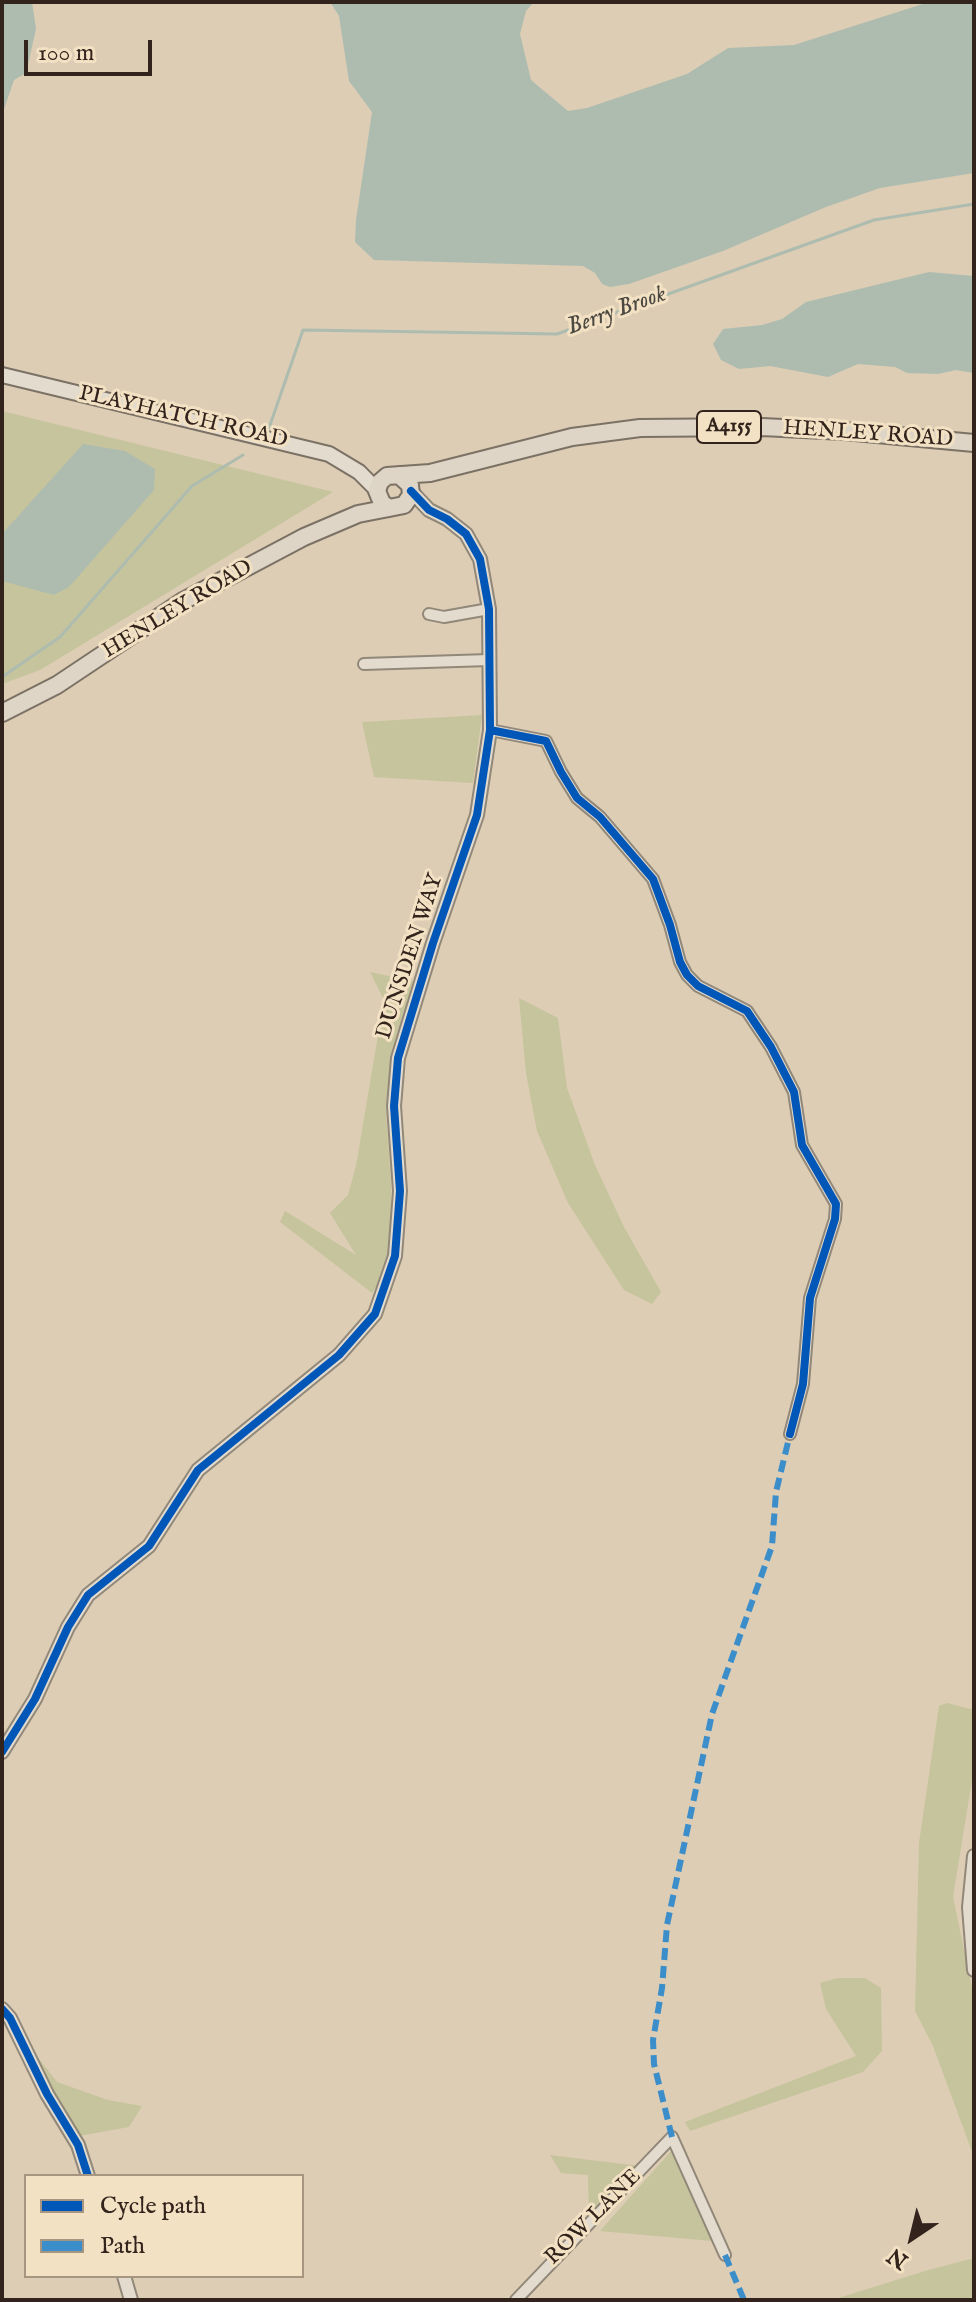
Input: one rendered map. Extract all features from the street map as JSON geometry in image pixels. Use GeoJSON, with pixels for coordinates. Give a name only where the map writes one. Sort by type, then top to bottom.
{"type":"FeatureCollection","features":[{"type":"Feature","properties":{"kind":"main road","name":"PLAYHATCH ROAD"},"geometry":{"type":"LineString","coordinates":[[2,375],[312,449],[329,454],[359,472],[393,475]]}},
{"type":"Feature","properties":{"kind":"main road","name":"HENLEY ROAD"},"geometry":{"type":"LineString","coordinates":[[393,475],[430,473],[572,437],[640,428],[762,427],[974,443]]}},
{"type":"Feature","properties":{"kind":"main road","name":"PLAYHATCH ROAD"},"geometry":{"type":"LineString","coordinates":[[359,472],[377,491]]}},
{"type":"Feature","properties":{"kind":"main road","name":"HENLEY ROAD"},"geometry":{"type":"LineString","coordinates":[[411,490],[430,473]]}},
{"type":"Feature","properties":{"kind":"main road"},"geometry":{"type":"LineString","coordinates":[[393,475],[407,481],[411,490],[409,499],[395,508],[382,503],[377,491],[380,482],[393,475]]}},
{"type":"Feature","properties":{"kind":"main road","name":"HENLEY ROAD"},"geometry":{"type":"LineString","coordinates":[[358,514],[377,491]]}},
{"type":"Feature","properties":{"kind":"main road","name":"HENLEY ROAD"},"geometry":{"type":"LineString","coordinates":[[2,713],[57,685],[183,601],[304,537],[358,514],[395,508]]}},
{"type":"Feature","properties":{"kind":"street","name":"DUNSDEN WAY"},"geometry":{"type":"LineString","coordinates":[[2,1752],[35,1699],[68,1627],[88,1595],[149,1546],[198,1470],[339,1355],[375,1314],[395,1256],[400,1191],[394,1106],[398,1058],[477,815],[490,730],[489,609],[475,547],[461,529],[429,510],[411,490]]}},
{"type":"Feature","properties":{"kind":"street","name":"DUNSDEN WAY"},"geometry":{"type":"LineString","coordinates":[[395,508],[429,510]]}},
{"type":"Feature","properties":{"kind":"street"},"geometry":{"type":"LineString","coordinates":[[429,614],[444,617],[489,609]]}},
{"type":"Feature","properties":{"kind":"street"},"geometry":{"type":"LineString","coordinates":[[364,664],[489,660]]}},
{"type":"Feature","properties":{"kind":"street"},"geometry":{"type":"LineString","coordinates":[[490,730],[546,741],[577,798],[600,817],[653,879],[687,975],[698,986],[739,1006],[754,1019],[794,1092],[802,1145],[836,1204],[835,1219],[810,1298],[803,1384],[790,1434]]}},
{"type":"Feature","properties":{"kind":"street"},"geometry":{"type":"LineString","coordinates":[[974,1856],[969,1907],[974,1970]]}},
{"type":"Feature","properties":{"kind":"street"},"geometry":{"type":"LineString","coordinates":[[2,2009],[10,2018],[47,2094],[78,2145],[87,2174]]}},
{"type":"Feature","properties":{"kind":"street","name":"ROW LANE"},"geometry":{"type":"LineString","coordinates":[[516,2300],[672,2137],[725,2255]]}},
{"type":"Feature","properties":{"kind":"street"},"geometry":{"type":"LineString","coordinates":[[125,2278],[131,2300]]}},
{"type":"Feature","properties":{"kind":"shaded area"},"geometry":{"type":"Polygon","coordinates":[[[2,2],[32,2],[36,29],[26,73],[14,80],[2,115],[2,2]]]}},
{"type":"Feature","properties":{"kind":"shaded area"},"geometry":{"type":"Polygon","coordinates":[[[330,2],[534,2],[526,11],[520,34],[531,80],[568,111],[587,108],[687,74],[728,48],[794,45],[929,2],[974,2],[974,173],[880,188],[826,207],[723,251],[629,284],[610,287],[602,284],[595,273],[583,266],[374,260],[355,242],[372,112],[349,81],[339,16],[330,2]]]}},
{"type":"Feature","properties":{"kind":"shaded area"},"geometry":{"type":"Polygon","coordinates":[[[929,272],[974,276],[974,373],[956,370],[938,374],[907,373],[895,367],[858,364],[828,377],[770,366],[739,369],[721,360],[713,344],[723,329],[762,325],[782,319],[806,302],[929,272]]]}},
{"type":"Feature","properties":{"kind":"shaded area"},"geometry":{"type":"Polygon","coordinates":[[[2,411],[333,492],[40,670],[2,684],[2,411]]]}},
{"type":"Feature","properties":{"kind":"shaded area"},"geometry":{"type":"Polygon","coordinates":[[[83,444],[125,451],[155,469],[154,490],[69,587],[54,595],[2,581],[2,534],[83,444]]]}},
{"type":"Feature","properties":{"kind":"shaded area"},"geometry":{"type":"Polygon","coordinates":[[[482,715],[473,783],[374,777],[362,722],[482,715]]]}},
{"type":"Feature","properties":{"kind":"shaded area"},"geometry":{"type":"Polygon","coordinates":[[[370,972],[413,981],[391,1063],[386,1112],[391,1185],[391,1265],[372,1293],[280,1222],[285,1211],[356,1255],[330,1213],[348,1195],[356,1166],[384,1000],[370,972]]]}},
{"type":"Feature","properties":{"kind":"shaded area"},"geometry":{"type":"Polygon","coordinates":[[[519,998],[558,1018],[567,1088],[595,1165],[624,1227],[661,1292],[652,1304],[624,1290],[568,1203],[537,1131],[526,1073],[519,998]]]}},
{"type":"Feature","properties":{"kind":"shaded area"},"geometry":{"type":"Polygon","coordinates":[[[947,1703],[974,1710],[974,1768],[953,1897],[974,1997],[974,2157],[933,2046],[915,2011],[919,1843],[939,1706],[947,1703]]]}},
{"type":"Feature","properties":{"kind":"shaded area"},"geometry":{"type":"Polygon","coordinates":[[[838,1978],[865,1978],[881,1988],[882,2051],[863,2072],[690,2131],[685,2122],[856,2056],[826,2009],[820,1983],[838,1978]]]}},
{"type":"Feature","properties":{"kind":"shaded area"},"geometry":{"type":"Polygon","coordinates":[[[36,2055],[57,2082],[108,2100],[142,2106],[129,2127],[79,2136],[46,2088],[36,2055]]]}},
{"type":"Feature","properties":{"kind":"shaded area"},"geometry":{"type":"Polygon","coordinates":[[[672,2150],[712,2241],[600,2231],[672,2150]]]}},
{"type":"Feature","properties":{"kind":"shaded area"},"geometry":{"type":"Polygon","coordinates":[[[550,2155],[639,2166],[589,2223],[588,2175],[561,2173],[550,2155]]]}},
{"type":"Feature","properties":{"kind":"shaded area"},"geometry":{"type":"Polygon","coordinates":[[[974,2258],[974,2300],[832,2300],[925,2271],[974,2258]]]}},
{"type":"Feature","properties":{"kind":"waterway","name":"Berry Brook"},"geometry":{"type":"LineString","coordinates":[[269,428],[303,330],[557,334],[874,220],[974,204]]}},
{"type":"Feature","properties":{"kind":"waterway","name":"Berry Brook"},"geometry":{"type":"LineString","coordinates":[[2,677],[60,637],[192,486],[243,455]]}},
{"type":"Feature","properties":{"kind":"marked path"},"geometry":{"type":"LineString","coordinates":[[672,2137],[654,2064],[653,2040],[662,1988],[667,1925],[712,1714],[772,1546],[776,1492],[790,1434]]}},
{"type":"Feature","properties":{"kind":"marked path"},"geometry":{"type":"LineString","coordinates":[[725,2255],[744,2300]]}},
{"type":"Feature","properties":{"kind":"cycle path"},"geometry":{"type":"LineString","coordinates":[[2,1752],[35,1699],[68,1627],[88,1595],[149,1546],[198,1470],[339,1355],[375,1314],[395,1256],[400,1191],[394,1106],[398,1058],[477,815],[490,730],[489,609],[480,559],[466,534],[429,510],[411,491]]}},
{"type":"Feature","properties":{"kind":"cycle path"},"geometry":{"type":"LineString","coordinates":[[490,730],[546,741],[577,798],[600,817],[653,879],[687,975],[698,986],[747,1011],[771,1047],[794,1092],[802,1145],[836,1204],[835,1219],[810,1298],[803,1384],[790,1434]]}},
{"type":"Feature","properties":{"kind":"cycle path"},"geometry":{"type":"LineString","coordinates":[[2,2009],[10,2018],[47,2094],[78,2145],[87,2174]]}}]}
